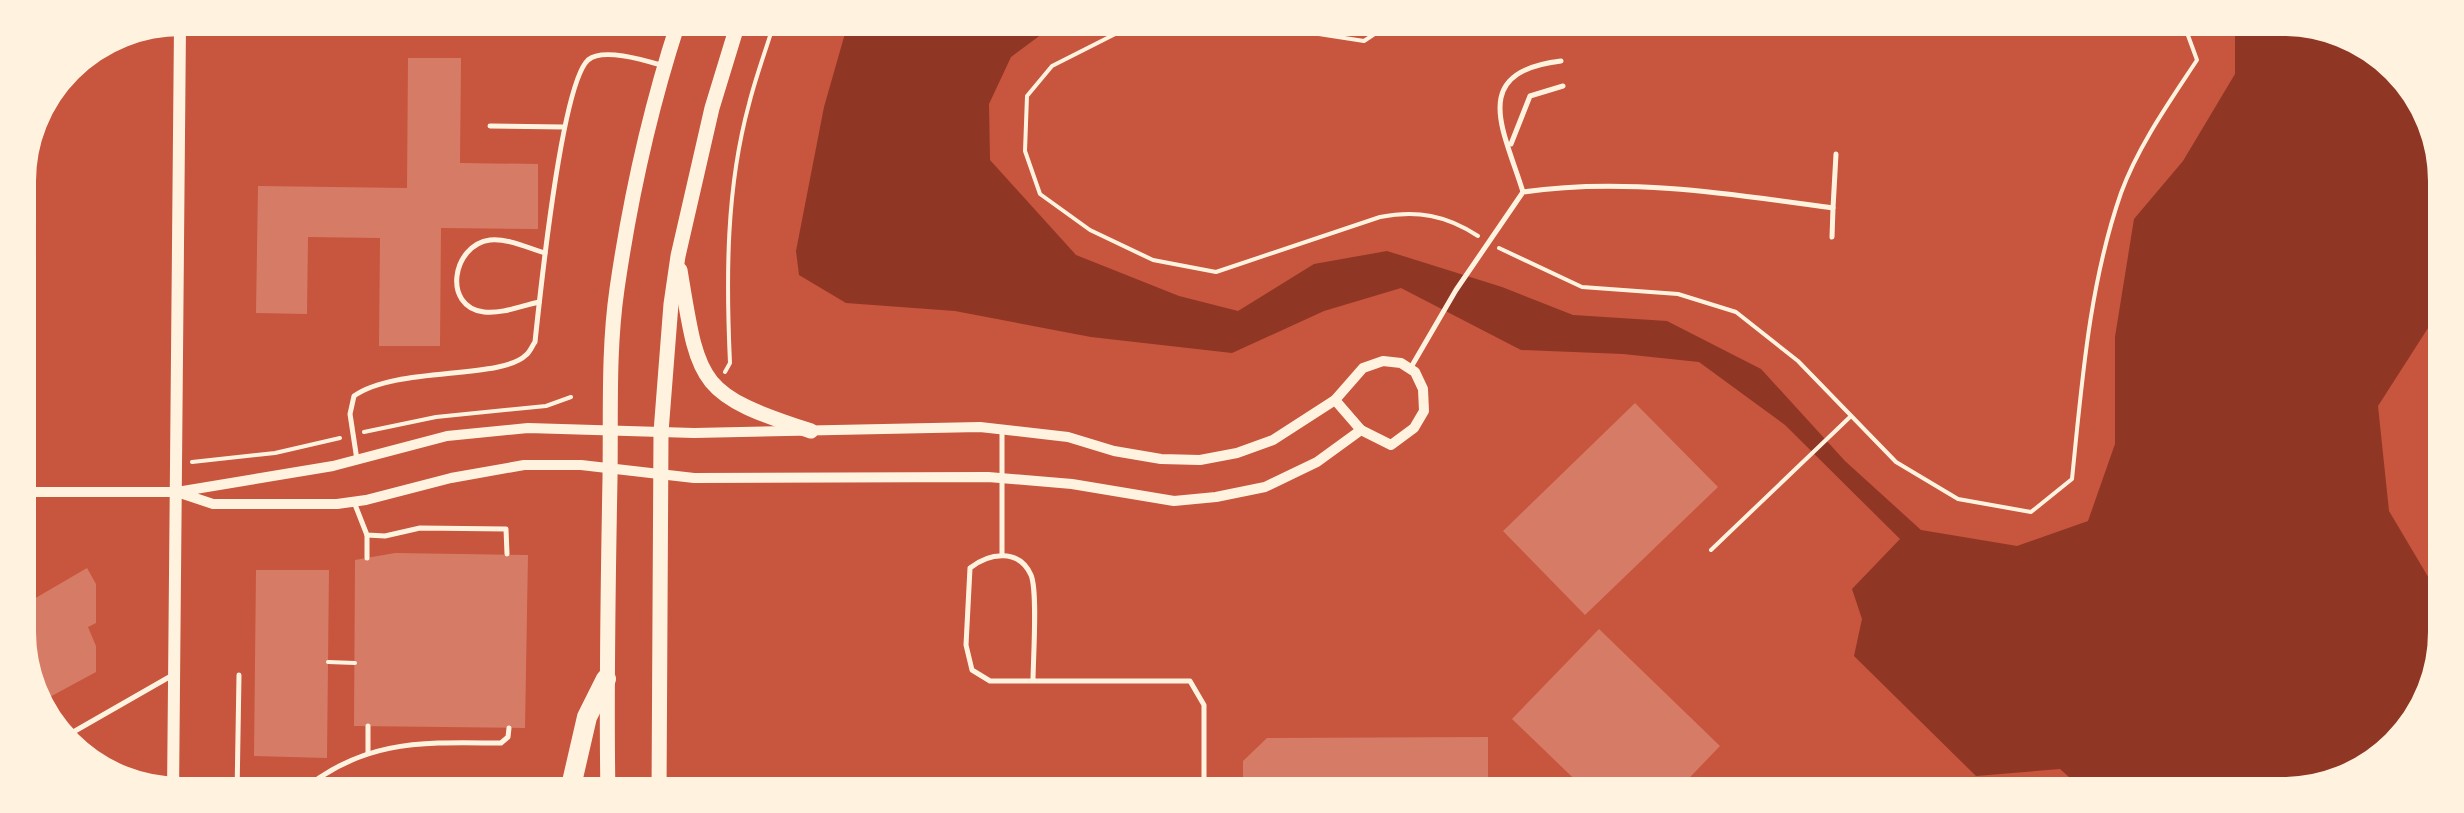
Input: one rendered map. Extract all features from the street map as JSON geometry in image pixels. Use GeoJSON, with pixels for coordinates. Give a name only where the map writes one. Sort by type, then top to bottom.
{"type":"FeatureCollection","features":[{"type":"Feature","properties":{"kind":"highway"},"geometry":{"type":"LineString","coordinates":[[571,783],[588,717],[606,679]]}},
{"type":"Feature","properties":{"kind":"main road"},"geometry":{"type":"LineString","coordinates":[[608,783],[610,368],[616,292],[631,209],[676,30]]}},
{"type":"Feature","properties":{"kind":"main road"},"geometry":{"type":"LineString","coordinates":[[659,783],[664,370],[678,256],[712,108],[736,30]]}},
{"type":"Feature","properties":{"kind":"main road"},"geometry":{"type":"LineString","coordinates":[[678,256],[691,341],[713,386],[731,401],[758,414],[811,431]]}},
{"type":"Feature","properties":{"kind":"street"},"geometry":{"type":"LineString","coordinates":[[173,783],[180,30]]}},
{"type":"Feature","properties":{"kind":"street"},"geometry":{"type":"LineString","coordinates":[[30,492],[177,492],[238,484],[490,430],[1002,429],[1068,437],[1114,451],[1161,459],[1200,460],[1238,454],[1273,440],[1335,400],[1363,368],[1383,361],[1401,363],[1416,372],[1423,389],[1424,411],[1414,428],[1391,445],[1362,430],[1335,400]]}},
{"type":"Feature","properties":{"kind":"street"},"geometry":{"type":"LineString","coordinates":[[177,492],[213,504],[306,506],[354,502],[524,465],[610,467],[694,478],[1002,478],[1072,484],[1174,501],[1266,487],[1316,462],[1362,430]]}},
{"type":"Feature","properties":{"kind":"lane"},"geometry":{"type":"LineString","coordinates":[[358,460],[350,414],[354,396],[368,386],[440,372],[504,366],[526,357],[535,342],[564,127],[577,78],[587,61],[609,55],[664,66]]}},
{"type":"Feature","properties":{"kind":"lane"},"geometry":{"type":"LineString","coordinates":[[1523,192],[1498,104],[1503,88],[1532,64],[1561,61]]}},
{"type":"Feature","properties":{"kind":"lane"},"geometry":{"type":"LineString","coordinates":[[1510,147],[1530,96],[1563,86]]}},
{"type":"Feature","properties":{"kind":"lane"},"geometry":{"type":"LineString","coordinates":[[490,126],[564,127]]}},
{"type":"Feature","properties":{"kind":"lane"},"geometry":{"type":"LineString","coordinates":[[1832,238],[1836,154]]}},
{"type":"Feature","properties":{"kind":"lane"},"geometry":{"type":"LineString","coordinates":[[1410,368],[1523,192],[1554,187],[1670,189],[1833,208]]}},
{"type":"Feature","properties":{"kind":"lane"},"geometry":{"type":"LineString","coordinates":[[539,302],[499,312],[472,310],[463,300],[456,277],[464,254],[485,241],[497,240],[545,253]]}},
{"type":"Feature","properties":{"kind":"lane"},"geometry":{"type":"LineString","coordinates":[[1002,429],[1002,555]]}},
{"type":"Feature","properties":{"kind":"lane"},"geometry":{"type":"LineString","coordinates":[[354,502],[367,535],[367,558]]}},
{"type":"Feature","properties":{"kind":"lane"},"geometry":{"type":"LineString","coordinates":[[367,535],[385,536],[420,528],[506,528],[507,554]]}},
{"type":"Feature","properties":{"kind":"lane"},"geometry":{"type":"LineString","coordinates":[[1033,681],[1033,578],[1022,562],[1002,555],[984,557],[970,568],[966,646],[972,670],[990,681],[1033,681],[1190,681],[1204,705],[1204,783]]}},
{"type":"Feature","properties":{"kind":"lane"},"geometry":{"type":"LineString","coordinates":[[70,734],[173,674]]}},
{"type":"Feature","properties":{"kind":"lane"},"geometry":{"type":"LineString","coordinates":[[238,783],[239,674]]}},
{"type":"Feature","properties":{"kind":"lane"},"geometry":{"type":"LineString","coordinates":[[368,726],[368,754]]}},
{"type":"Feature","properties":{"kind":"lane"},"geometry":{"type":"LineString","coordinates":[[315,783],[368,754],[419,742],[500,742],[508,737],[509,728]]}},
{"type":"Feature","properties":{"kind":"path"},"geometry":{"type":"LineString","coordinates":[[721,380],[730,363],[726,280],[734,187],[748,106],[772,30]]}},
{"type":"Feature","properties":{"kind":"path"},"geometry":{"type":"LineString","coordinates":[[1123,30],[1052,66],[1027,96],[1025,151],[1040,194],[1090,230],[1153,260],[1216,272],[1380,217],[1405,212],[1435,215],[1582,287],[1678,294],[1736,312],[1798,362],[1896,462],[1958,499],[2031,512],[2072,478],[2093,292],[2122,190],[2164,111],[2197,60],[2186,30]]}},
{"type":"Feature","properties":{"kind":"path"},"geometry":{"type":"LineString","coordinates":[[1293,30],[1364,41],[1380,30]]}},
{"type":"Feature","properties":{"kind":"path"},"geometry":{"type":"LineString","coordinates":[[204,462],[276,454],[436,418],[546,406],[571,398]]}},
{"type":"Feature","properties":{"kind":"path"},"geometry":{"type":"LineString","coordinates":[[1711,550],[1851,416]]}},
{"type":"Feature","properties":{"kind":"path"},"geometry":{"type":"LineString","coordinates":[[328,662],[355,663]]}},
{"type":"Feature","properties":{"kind":"shaded area"},"geometry":{"type":"Polygon","coordinates":[[[846,30],[1047,30],[1011,57],[989,104],[990,160],[1076,255],[1179,296],[1238,311],[1314,264],[1387,251],[1502,287],[1573,315],[1667,321],[1761,369],[1845,461],[1921,530],[2017,546],[2088,521],[2115,444],[2115,337],[2134,219],[2183,161],[2235,74],[2235,30],[2303,31],[2359,50],[2397,81],[2409,97],[2426,132],[2434,181],[2434,319],[2378,406],[2389,511],[2434,587],[2429,671],[2409,716],[2375,752],[2332,775],[2293,783],[2076,783],[2060,769],[1976,776],[1854,656],[1862,619],[1852,589],[1900,539],[1785,425],[1699,362],[1521,350],[1401,288],[1324,311],[1232,353],[1091,337],[955,311],[846,303],[799,275],[796,251],[824,107],[846,30]]]}},
{"type":"Feature","properties":{"kind":"building"},"geometry":{"type":"Polygon","coordinates":[[[408,58],[461,58],[460,163],[538,164],[538,229],[441,228],[440,346],[379,346],[380,238],[308,237],[307,314],[256,313],[258,186],[407,188],[408,58]]]}},
{"type":"Feature","properties":{"kind":"building"},"geometry":{"type":"Polygon","coordinates":[[[1635,403],[1718,487],[1585,615],[1503,531],[1635,403]]]}},
{"type":"Feature","properties":{"kind":"building"},"geometry":{"type":"Polygon","coordinates":[[[395,553],[528,555],[525,728],[354,726],[355,560],[395,553]]]}},
{"type":"Feature","properties":{"kind":"building"},"geometry":{"type":"Polygon","coordinates":[[[87,568],[96,584],[96,623],[88,627],[96,646],[96,672],[46,699],[33,662],[30,601],[87,568]]]}},
{"type":"Feature","properties":{"kind":"building"},"geometry":{"type":"Polygon","coordinates":[[[256,570],[329,570],[327,758],[254,756],[256,570]]]}},
{"type":"Feature","properties":{"kind":"building"},"geometry":{"type":"Polygon","coordinates":[[[1599,629],[1720,746],[1684,783],[1578,783],[1512,719],[1599,629]]]}},
{"type":"Feature","properties":{"kind":"building"},"geometry":{"type":"Polygon","coordinates":[[[1488,737],[1488,783],[1243,783],[1243,761],[1267,738],[1488,737]]]}}]}
